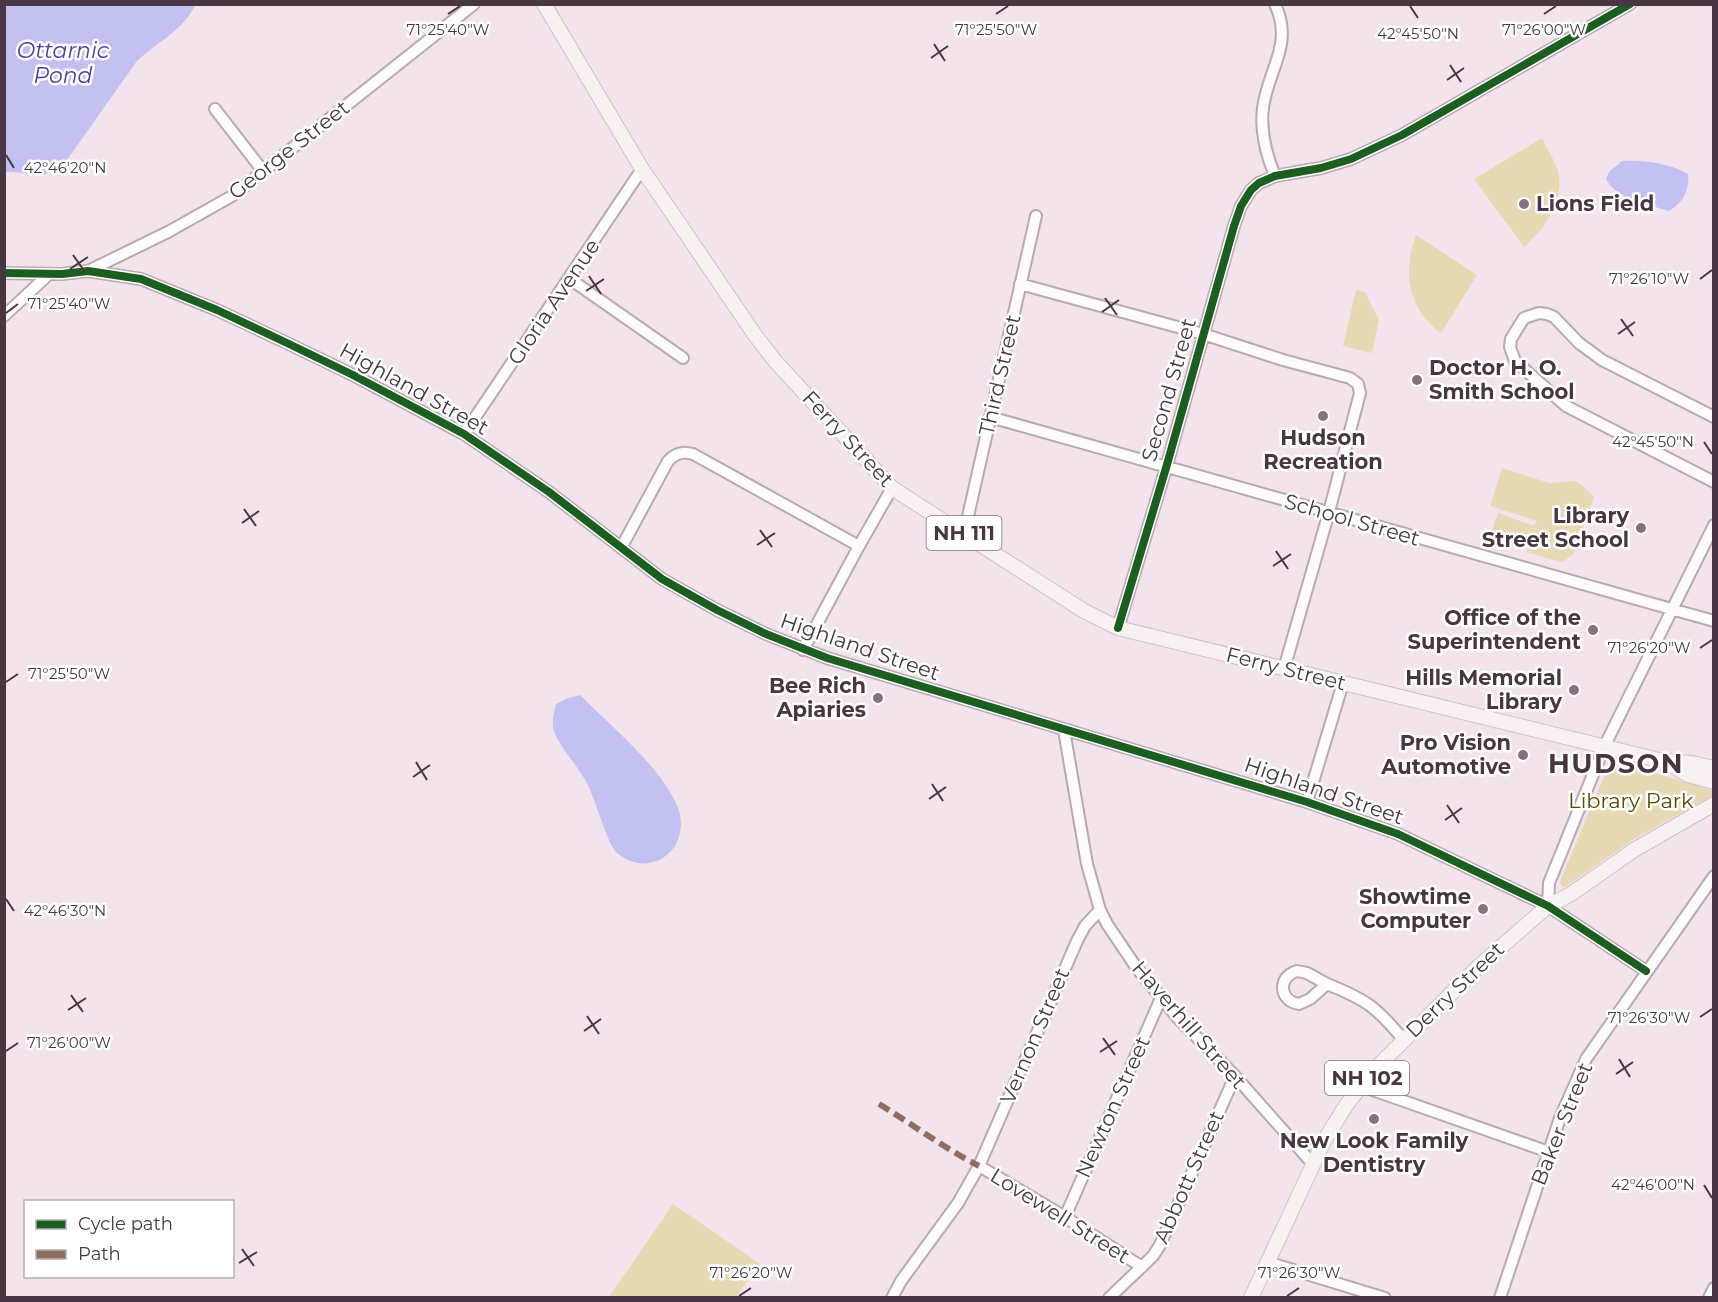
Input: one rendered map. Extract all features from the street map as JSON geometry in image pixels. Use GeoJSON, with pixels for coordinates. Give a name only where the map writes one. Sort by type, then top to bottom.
{"type":"FeatureCollection","features":[{"type":"Feature","properties":{"kind":"main road","name":"Ferry Street"},"geometry":{"type":"LineString","coordinates":[[544,4],[642,169],[765,348],[892,488],[1084,611],[1118,628],[1663,761],[1713,768]]}},
{"type":"Feature","properties":{"kind":"main road","name":"Ferry Street"},"geometry":{"type":"LineString","coordinates":[[1663,761],[1688,774],[1713,782]]}},
{"type":"Feature","properties":{"kind":"main road","name":"Derry Street"},"geometry":{"type":"LineString","coordinates":[[1251,1298],[1312,1163],[1335,1122],[1361,1086],[1403,1040],[1479,966],[1548,906],[1571,894],[1642,846],[1713,804]]}},
{"type":"Feature","properties":{"kind":"main road","name":"Derry Street"},"geometry":{"type":"LineString","coordinates":[[1699,814],[1713,811]]}},
{"type":"Feature","properties":{"kind":"street","name":"George Street"},"geometry":{"type":"LineString","coordinates":[[88,271],[168,232],[232,196],[474,4]]}},
{"type":"Feature","properties":{"kind":"street"},"geometry":{"type":"LineString","coordinates":[[1275,4],[1283,29],[1282,40],[1263,111],[1264,142],[1275,176],[1321,168],[1351,159],[1402,135],[1625,6]]}},
{"type":"Feature","properties":{"kind":"street"},"geometry":{"type":"LineString","coordinates":[[215,109],[262,171]]}},
{"type":"Feature","properties":{"kind":"street","name":"Gloria Avenue"},"geometry":{"type":"LineString","coordinates":[[464,434],[642,169]]}},
{"type":"Feature","properties":{"kind":"street","name":"Second Street"},"geometry":{"type":"LineString","coordinates":[[1118,628],[1240,206],[1259,183],[1275,176]]}},
{"type":"Feature","properties":{"kind":"street","name":"Third Street"},"geometry":{"type":"LineString","coordinates":[[964,534],[1036,216]]}},
{"type":"Feature","properties":{"kind":"street","name":"Highland Street"},"geometry":{"type":"LineString","coordinates":[[4,273],[48,274],[88,271],[141,279],[217,310],[353,375],[464,434],[549,492],[662,579],[727,615],[803,650],[1307,802],[1398,834],[1548,906],[1646,971]]}},
{"type":"Feature","properties":{"kind":"street"},"geometry":{"type":"LineString","coordinates":[[4,316],[48,274]]}},
{"type":"Feature","properties":{"kind":"street"},"geometry":{"type":"LineString","coordinates":[[570,279],[683,358]]}},
{"type":"Feature","properties":{"kind":"street"},"geometry":{"type":"LineString","coordinates":[[1020,284],[1203,334],[1293,363],[1350,378],[1358,384],[1360,393],[1284,669]]}},
{"type":"Feature","properties":{"kind":"street"},"geometry":{"type":"LineString","coordinates":[[1713,417],[1602,360],[1580,343],[1554,317],[1547,314],[1531,314],[1524,318],[1510,339],[1515,362],[1559,402],[1713,482]]}},
{"type":"Feature","properties":{"kind":"street","name":"School Street"},"geometry":{"type":"LineString","coordinates":[[990,417],[1713,621]]}},
{"type":"Feature","properties":{"kind":"street"},"geometry":{"type":"LineString","coordinates":[[621,548],[668,461],[676,454],[686,452],[859,546]]}},
{"type":"Feature","properties":{"kind":"street"},"geometry":{"type":"LineString","coordinates":[[803,650],[892,488]]}},
{"type":"Feature","properties":{"kind":"street"},"geometry":{"type":"LineString","coordinates":[[1548,906],[1549,883],[1605,745],[1713,525]]}},
{"type":"Feature","properties":{"kind":"street"},"geometry":{"type":"LineString","coordinates":[[1307,802],[1343,683]]}},
{"type":"Feature","properties":{"kind":"street","name":"Haverhill Street"},"geometry":{"type":"LineString","coordinates":[[1064,730],[1087,864],[1100,910],[1114,937],[1192,1034],[1235,1076],[1312,1163]]}},
{"type":"Feature","properties":{"kind":"street","name":"Baker Street"},"geometry":{"type":"LineString","coordinates":[[1500,1298],[1560,1118],[1586,1059],[1713,876]]}},
{"type":"Feature","properties":{"kind":"street","name":"Vernon Street"},"geometry":{"type":"LineString","coordinates":[[892,1298],[901,1281],[958,1203],[979,1166],[1077,941],[1085,926],[1100,910]]}},
{"type":"Feature","properties":{"kind":"street"},"geometry":{"type":"LineString","coordinates":[[1327,984],[1366,1001],[1383,1015],[1403,1040]]}},
{"type":"Feature","properties":{"kind":"street","name":"Newton Street"},"geometry":{"type":"LineString","coordinates":[[1065,1217],[1161,998]]}},
{"type":"Feature","properties":{"kind":"street","name":"Abbott Street"},"geometry":{"type":"LineString","coordinates":[[1109,1298],[1142,1267],[1160,1245],[1235,1076]]}},
{"type":"Feature","properties":{"kind":"street"},"geometry":{"type":"LineString","coordinates":[[1361,1086],[1549,1152]]}},
{"type":"Feature","properties":{"kind":"street","name":"Lovewell Street"},"geometry":{"type":"LineString","coordinates":[[979,1166],[1065,1217],[1142,1267]]}},
{"type":"Feature","properties":{"kind":"street"},"geometry":{"type":"LineString","coordinates":[[1267,1262],[1385,1298]]}},
{"type":"Feature","properties":{"kind":"street"},"geometry":{"type":"LineString","coordinates":[[1709,1298],[1713,1288]]}},
{"type":"Feature","properties":{"kind":"green space","name":"Lions Field"},"geometry":{"type":"Polygon","coordinates":[[[1542,138],[1557,168],[1559,191],[1546,222],[1524,247],[1474,179],[1542,138]]]}},
{"type":"Feature","properties":{"kind":"green space"},"geometry":{"type":"Polygon","coordinates":[[[1416,235],[1477,275],[1441,333],[1421,313],[1411,289],[1409,263],[1416,235]]]}},
{"type":"Feature","properties":{"kind":"green space"},"geometry":{"type":"Polygon","coordinates":[[[1356,290],[1365,292],[1379,320],[1372,353],[1343,346],[1356,290]]]}},
{"type":"Feature","properties":{"kind":"green space"},"geometry":{"type":"Polygon","coordinates":[[[1502,468],[1549,483],[1577,481],[1594,497],[1573,555],[1562,562],[1526,552],[1527,546],[1491,533],[1498,513],[1534,526],[1537,521],[1490,506],[1502,468]]]}},
{"type":"Feature","properties":{"kind":"green space","name":"Library Park"},"geometry":{"type":"Polygon","coordinates":[[[1613,761],[1713,791],[1713,795],[1634,839],[1562,887],[1561,879],[1609,765],[1613,761]]]}},
{"type":"Feature","properties":{"kind":"green space"},"geometry":{"type":"Polygon","coordinates":[[[673,1204],[760,1264],[736,1297],[609,1297],[673,1204]]]}},
{"type":"Feature","properties":{"kind":"water","name":"Ottarnic Pond"},"geometry":{"type":"Polygon","coordinates":[[[4,5],[195,5],[177,29],[137,61],[62,167],[46,174],[34,174],[5,172],[4,5]]]}},
{"type":"Feature","properties":{"kind":"water"},"geometry":{"type":"Polygon","coordinates":[[[1622,161],[1656,163],[1688,174],[1688,185],[1684,195],[1669,211],[1625,197],[1606,179],[1609,172],[1622,161]]]}},
{"type":"Feature","properties":{"kind":"water"},"geometry":{"type":"Polygon","coordinates":[[[580,695],[645,759],[675,801],[680,817],[680,831],[676,844],[668,854],[657,861],[645,863],[631,861],[617,853],[609,840],[588,785],[556,737],[553,718],[556,704],[580,695]]]}},
{"type":"Feature","properties":{"kind":"marked path"},"geometry":{"type":"LineString","coordinates":[[879,1104],[979,1166]]}},
{"type":"Feature","properties":{"kind":"cycle path"},"geometry":{"type":"LineString","coordinates":[[1118,628],[1234,226],[1241,206],[1251,190],[1259,183],[1275,176],[1321,168],[1351,159],[1402,135],[1630,4]]}},
{"type":"Feature","properties":{"kind":"cycle path"},"geometry":{"type":"LineString","coordinates":[[4,273],[62,274],[88,271],[141,279],[217,310],[353,375],[464,434],[549,492],[662,579],[766,634],[827,658],[1307,802],[1398,834],[1548,906],[1646,971]]}},
{"type":"Feature","properties":{"kind":"place","name":"Lions Field"},"geometry":{"type":"Point","coordinates":[1524,204]}},
{"type":"Feature","properties":{"kind":"place","name":"Doctor H. O. Smith School"},"geometry":{"type":"Point","coordinates":[1417,380]}},
{"type":"Feature","properties":{"kind":"place","name":"Hudson Recreation"},"geometry":{"type":"Point","coordinates":[1323,416]}},
{"type":"Feature","properties":{"kind":"place","name":"Library Street School"},"geometry":{"type":"Point","coordinates":[1641,528]}},
{"type":"Feature","properties":{"kind":"place","name":"Office of the Superintendent"},"geometry":{"type":"Point","coordinates":[1593,630]}},
{"type":"Feature","properties":{"kind":"place","name":"Hills Memorial Library"},"geometry":{"type":"Point","coordinates":[1574,690]}},
{"type":"Feature","properties":{"kind":"place","name":"Bee Rich Apiaries"},"geometry":{"type":"Point","coordinates":[878,698]}},
{"type":"Feature","properties":{"kind":"place","name":"Pro Vision Automotive"},"geometry":{"type":"Point","coordinates":[1523,755]}},
{"type":"Feature","properties":{"kind":"place","name":"Showtime Computer"},"geometry":{"type":"Point","coordinates":[1483,909]}},
{"type":"Feature","properties":{"kind":"place","name":"New Look Family Dentistry"},"geometry":{"type":"Point","coordinates":[1374,1119]}},
{"type":"Feature","properties":{"kind":"district","name":"HUDSON"},"geometry":{"type":"Point","coordinates":[1616,764]}}]}
